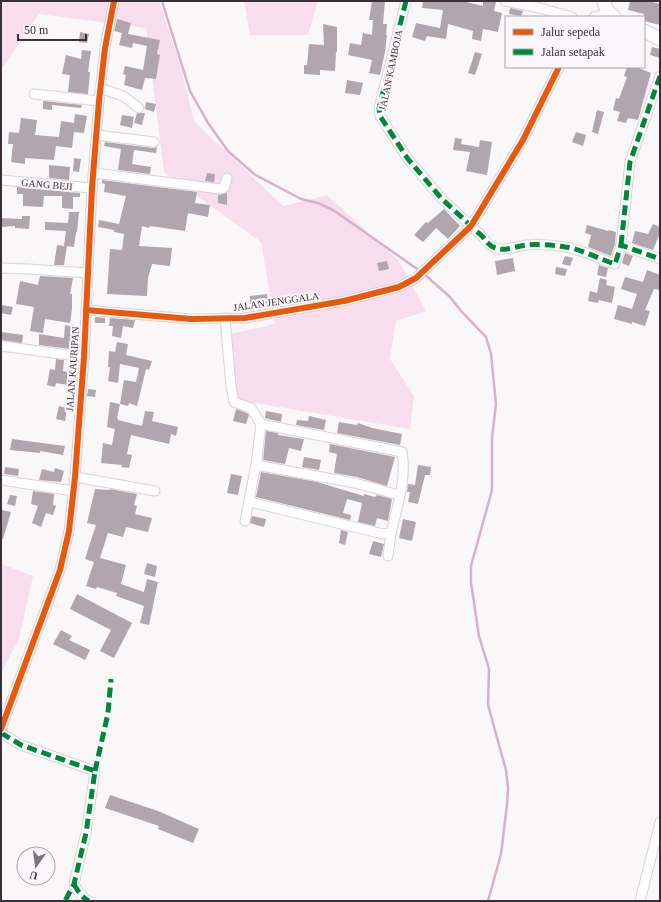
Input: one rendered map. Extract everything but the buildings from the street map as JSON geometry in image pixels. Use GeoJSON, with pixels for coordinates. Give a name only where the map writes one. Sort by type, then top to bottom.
{"type":"FeatureCollection","features":[{"type":"Feature","properties":{"kind":"main road"},"geometry":{"type":"LineString","coordinates":[[645,31],[660,38]]}},
{"type":"Feature","properties":{"kind":"street","name":"JALAN KAURIPAN"},"geometry":{"type":"LineString","coordinates":[[1,729],[60,570],[69,531],[75,477],[84,357],[92,188],[100,88],[105,48],[114,1]]}},
{"type":"Feature","properties":{"kind":"street","name":"JALAN KAMBOJA"},"geometry":{"type":"LineString","coordinates":[[406,1],[379,108],[380,116],[408,159],[442,199],[483,237],[488,245],[496,249],[509,249],[528,245],[566,247],[615,264],[621,245]]}},
{"type":"Feature","properties":{"kind":"street"},"geometry":{"type":"LineString","coordinates":[[505,1],[540,8],[568,16]]}},
{"type":"Feature","properties":{"kind":"street"},"geometry":{"type":"LineString","coordinates":[[596,16],[608,9]]}},
{"type":"Feature","properties":{"kind":"street"},"geometry":{"type":"LineString","coordinates":[[471,226],[523,140],[559,68]]}},
{"type":"Feature","properties":{"kind":"street"},"geometry":{"type":"LineString","coordinates":[[660,76],[630,162],[621,245],[660,259]]}},
{"type":"Feature","properties":{"kind":"street"},"geometry":{"type":"LineString","coordinates":[[100,88],[123,96],[139,108]]}},
{"type":"Feature","properties":{"kind":"street"},"geometry":{"type":"LineString","coordinates":[[34,94],[99,101]]}},
{"type":"Feature","properties":{"kind":"street"},"geometry":{"type":"LineString","coordinates":[[97,135],[154,142]]}},
{"type":"Feature","properties":{"kind":"street"},"geometry":{"type":"LineString","coordinates":[[94,173],[220,189],[224,188],[227,178]]}},
{"type":"Feature","properties":{"kind":"street","name":"GANG BEJI"},"geometry":{"type":"LineString","coordinates":[[1,180],[92,188]]}},
{"type":"Feature","properties":{"kind":"street","name":"JALAN JENGGALA"},"geometry":{"type":"LineString","coordinates":[[86,310],[191,319],[245,318],[344,301],[399,287],[416,278],[471,226]]}},
{"type":"Feature","properties":{"kind":"street"},"geometry":{"type":"LineString","coordinates":[[1,268],[87,273]]}},
{"type":"Feature","properties":{"kind":"street"},"geometry":{"type":"LineString","coordinates":[[225,318],[231,386],[234,402],[251,408],[261,424],[250,502],[245,521]]}},
{"type":"Feature","properties":{"kind":"street"},"geometry":{"type":"LineString","coordinates":[[1,346],[84,357]]}},
{"type":"Feature","properties":{"kind":"street"},"geometry":{"type":"LineString","coordinates":[[261,424],[402,452],[404,464],[388,556]]}},
{"type":"Feature","properties":{"kind":"street"},"geometry":{"type":"LineString","coordinates":[[256,465],[355,483],[399,495]]}},
{"type":"Feature","properties":{"kind":"street"},"geometry":{"type":"LineString","coordinates":[[75,477],[155,491]]}},
{"type":"Feature","properties":{"kind":"street"},"geometry":{"type":"LineString","coordinates":[[1,480],[73,491]]}},
{"type":"Feature","properties":{"kind":"street"},"geometry":{"type":"LineString","coordinates":[[250,502],[383,534],[391,533]]}},
{"type":"Feature","properties":{"kind":"street"},"geometry":{"type":"LineString","coordinates":[[1,733],[21,746],[94,771],[86,832],[74,884],[77,890],[86,900],[89,901]]}},
{"type":"Feature","properties":{"kind":"street"},"geometry":{"type":"LineString","coordinates":[[640,901],[660,822]]}},
{"type":"Feature","properties":{"kind":"shaded area"},"geometry":{"type":"Polygon","coordinates":[[[1,1],[159,1],[181,68],[194,121],[283,206],[327,195],[399,261],[426,311],[396,321],[390,359],[414,396],[410,429],[237,400],[231,334],[275,324],[261,242],[164,172],[146,28],[39,14],[1,70],[1,1]]]}},
{"type":"Feature","properties":{"kind":"shaded area"},"geometry":{"type":"Polygon","coordinates":[[[244,1],[318,1],[308,35],[250,35],[244,1]]]}},
{"type":"Feature","properties":{"kind":"shaded area"},"geometry":{"type":"Polygon","coordinates":[[[1,564],[33,576],[19,639],[1,673],[1,564]]]}},
{"type":"Feature","properties":{"kind":"waterway"},"geometry":{"type":"LineString","coordinates":[[162,1],[190,91],[208,123],[228,151],[254,174],[301,199],[318,203],[333,210],[420,271]]}},
{"type":"Feature","properties":{"kind":"waterway"},"geometry":{"type":"LineString","coordinates":[[424,274],[450,297],[486,337],[491,354],[496,404],[492,438],[492,490],[471,566],[471,583],[479,636],[489,669],[488,705],[506,770],[508,788],[501,854],[488,901]]}},
{"type":"Feature","properties":{"kind":"marked path"},"geometry":{"type":"LineString","coordinates":[[406,1],[379,108],[380,116],[408,159],[442,199],[488,243],[498,249],[509,249],[532,245],[560,246],[571,248],[615,264],[621,245],[660,259]]}},
{"type":"Feature","properties":{"kind":"marked path"},"geometry":{"type":"LineString","coordinates":[[621,245],[630,162],[660,76]]}},
{"type":"Feature","properties":{"kind":"marked path"},"geometry":{"type":"LineString","coordinates":[[95,771],[108,713],[111,679]]}},
{"type":"Feature","properties":{"kind":"marked path"},"geometry":{"type":"LineString","coordinates":[[1,733],[21,745],[95,771],[86,833],[74,884],[65,901]]}},
{"type":"Feature","properties":{"kind":"marked path"},"geometry":{"type":"LineString","coordinates":[[74,884],[82,896],[89,901]]}},
{"type":"Feature","properties":{"kind":"cycle path"},"geometry":{"type":"LineString","coordinates":[[1,729],[60,570],[69,531],[75,477],[84,357],[92,188],[99,101],[105,48],[114,1]]}},
{"type":"Feature","properties":{"kind":"cycle path"},"geometry":{"type":"LineString","coordinates":[[86,310],[191,319],[245,318],[344,301],[399,287],[416,278],[471,226],[523,140],[559,68]]}}]}
